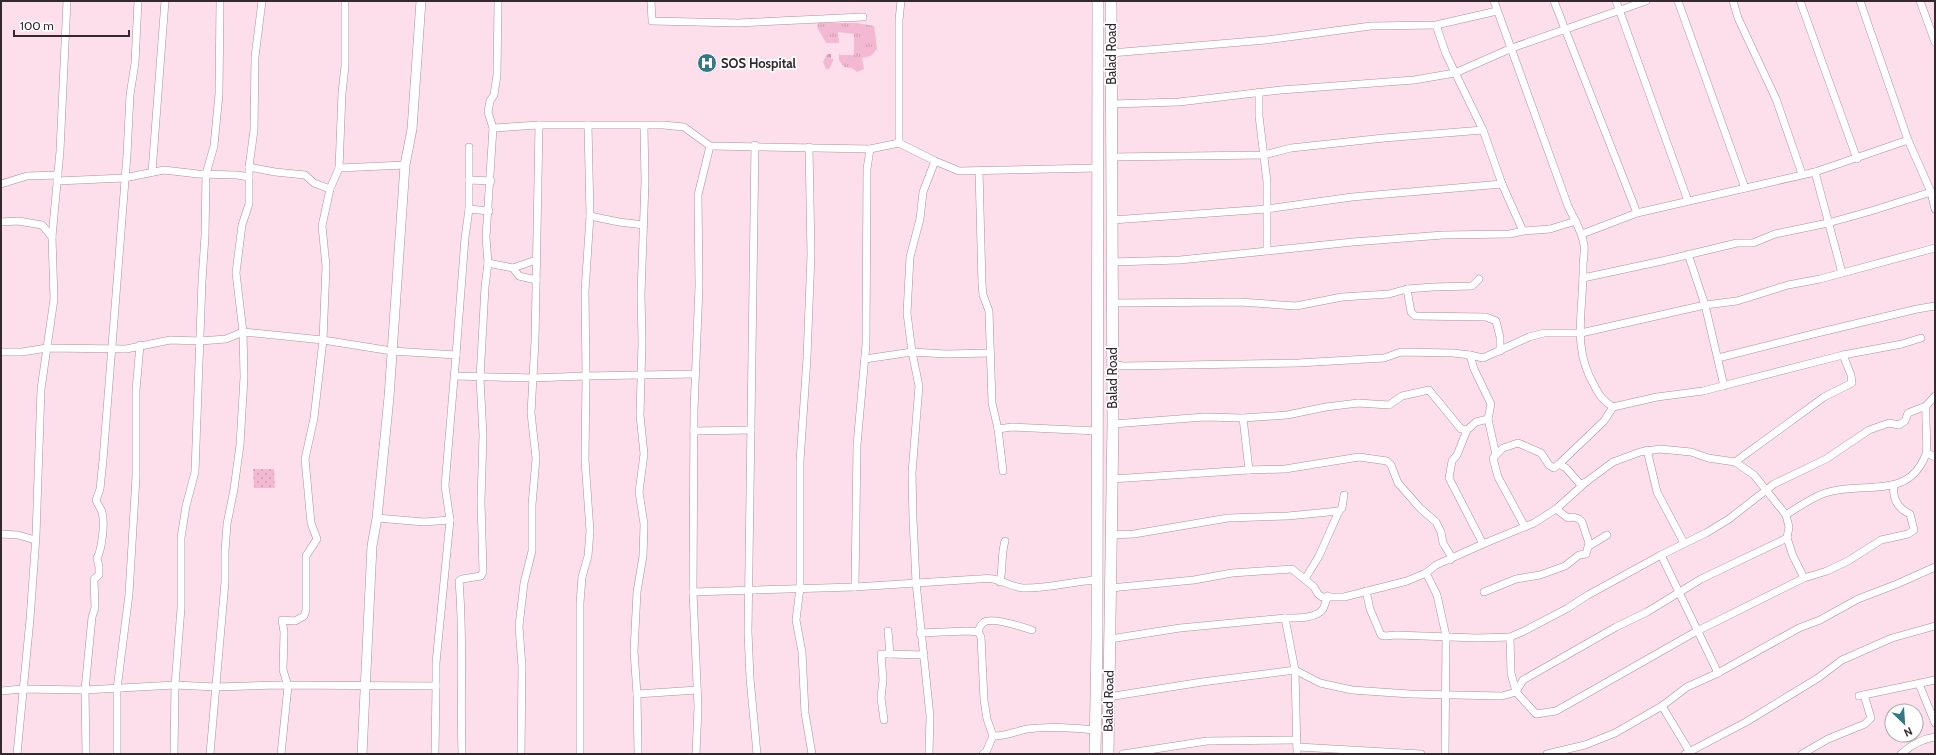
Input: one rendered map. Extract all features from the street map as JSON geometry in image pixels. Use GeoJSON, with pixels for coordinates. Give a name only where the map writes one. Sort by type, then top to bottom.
{"type":"FeatureCollection","features":[{"type":"Feature","properties":{"kind":"highway","name":"Balad Road"},"geometry":{"type":"LineString","coordinates":[[1095,754],[1097,580],[1098,1]]}},
{"type":"Feature","properties":{"kind":"highway","name":"Balad Road"},"geometry":{"type":"LineString","coordinates":[[1108,754],[1110,535],[1113,424],[1110,1]]}},
{"type":"Feature","properties":{"kind":"street"},"geometry":{"type":"LineString","coordinates":[[17,754],[22,689],[30,619],[40,458],[41,389],[54,299],[52,237],[57,178],[67,1]]}},
{"type":"Feature","properties":{"kind":"street"},"geometry":{"type":"LineString","coordinates":[[86,754],[85,690],[92,617],[95,608],[94,579],[99,575],[100,567],[96,558],[101,551],[102,512],[96,500],[100,489],[130,95],[135,63],[138,1]]}},
{"type":"Feature","properties":{"kind":"street"},"geometry":{"type":"LineString","coordinates":[[152,172],[165,1]]}},
{"type":"Feature","properties":{"kind":"street"},"geometry":{"type":"LineString","coordinates":[[174,754],[175,684],[181,608],[181,538],[186,506],[195,472],[206,174],[214,146],[219,94],[220,1]]}},
{"type":"Feature","properties":{"kind":"street"},"geometry":{"type":"LineString","coordinates":[[210,754],[225,582],[227,524],[234,489],[240,445],[244,377],[243,332],[236,273],[242,225],[250,204],[249,167],[254,130],[255,57],[262,1]]}},
{"type":"Feature","properties":{"kind":"street"},"geometry":{"type":"LineString","coordinates":[[281,754],[288,686],[283,670],[284,632],[282,620],[295,621],[304,616],[306,610],[306,556],[317,539],[311,523],[305,459],[314,418],[323,340],[326,266],[322,226],[330,190],[339,168],[342,123],[342,92],[345,66],[345,1]]}},
{"type":"Feature","properties":{"kind":"street"},"geometry":{"type":"LineString","coordinates":[[362,754],[364,686],[372,546],[377,518],[390,397],[392,350],[400,267],[405,165],[412,128],[421,1]]}},
{"type":"Feature","properties":{"kind":"street"},"geometry":{"type":"LineString","coordinates":[[462,754],[460,701],[462,620],[459,581],[462,579],[481,576],[483,572],[481,501],[483,435],[480,378],[485,287],[488,263],[486,237],[491,181],[491,146],[493,128],[488,112],[490,101],[494,95],[497,75],[498,1]]}},
{"type":"Feature","properties":{"kind":"street"},"geometry":{"type":"LineString","coordinates":[[650,1],[652,22],[738,23],[863,17]]}},
{"type":"Feature","properties":{"kind":"street"},"geometry":{"type":"LineString","coordinates":[[899,143],[899,20],[901,1]]}},
{"type":"Feature","properties":{"kind":"street"},"geometry":{"type":"LineString","coordinates":[[1494,1],[1568,206],[1582,234],[1585,247],[1584,278],[1580,307],[1580,351],[1584,358],[1584,366],[1604,402],[1613,407],[1657,397],[1703,391],[1843,355],[1902,344],[1921,338]]}},
{"type":"Feature","properties":{"kind":"street"},"geometry":{"type":"LineString","coordinates":[[1554,1],[1637,212]]}},
{"type":"Feature","properties":{"kind":"street"},"geometry":{"type":"LineString","coordinates":[[1616,1],[1688,201]]}},
{"type":"Feature","properties":{"kind":"street"},"geometry":{"type":"LineString","coordinates":[[1111,104],[1179,102],[1259,92],[1414,80],[1455,73],[1512,48],[1646,1]]}},
{"type":"Feature","properties":{"kind":"street"},"geometry":{"type":"LineString","coordinates":[[1678,1],[1745,188]]}},
{"type":"Feature","properties":{"kind":"street"},"geometry":{"type":"LineString","coordinates":[[1733,1],[1738,18],[1776,99],[1802,174]]}},
{"type":"Feature","properties":{"kind":"street"},"geometry":{"type":"LineString","coordinates":[[1800,1],[1857,159]]}},
{"type":"Feature","properties":{"kind":"street"},"geometry":{"type":"LineString","coordinates":[[1860,1],[1908,140],[1931,192],[1935,209]]}},
{"type":"Feature","properties":{"kind":"street"},"geometry":{"type":"LineString","coordinates":[[1920,1],[1935,42]]}},
{"type":"Feature","properties":{"kind":"street"},"geometry":{"type":"LineString","coordinates":[[1111,53],[1266,40],[1371,26],[1436,25],[1497,11]]}},
{"type":"Feature","properties":{"kind":"street"},"geometry":{"type":"LineString","coordinates":[[1436,25],[1446,54],[1483,130],[1502,184],[1522,231]]}},
{"type":"Feature","properties":{"kind":"street"},"geometry":{"type":"LineString","coordinates":[[1259,92],[1259,116],[1267,182],[1267,250]]}},
{"type":"Feature","properties":{"kind":"street"},"geometry":{"type":"LineString","coordinates":[[493,128],[539,125],[662,125],[684,127],[710,146],[755,145],[870,149],[899,143],[959,171],[1098,168]]}},
{"type":"Feature","properties":{"kind":"street"},"geometry":{"type":"LineString","coordinates":[[521,754],[522,674],[519,626],[524,583],[532,552],[532,506],[536,458],[531,413],[536,280],[539,125]]}},
{"type":"Feature","properties":{"kind":"street"},"geometry":{"type":"LineString","coordinates":[[580,754],[580,603],[582,577],[588,556],[590,531],[584,460],[586,376],[585,291],[590,216],[588,125]]}},
{"type":"Feature","properties":{"kind":"street"},"geometry":{"type":"LineString","coordinates":[[638,754],[637,694],[634,650],[637,592],[643,556],[644,524],[639,492],[644,454],[640,415],[641,294],[644,225],[644,126]]}},
{"type":"Feature","properties":{"kind":"street"},"geometry":{"type":"LineString","coordinates":[[1111,157],[1264,155],[1291,148],[1384,138],[1483,130]]}},
{"type":"Feature","properties":{"kind":"street"},"geometry":{"type":"LineString","coordinates":[[1582,234],[1607,226],[1637,212],[1815,172],[1857,159],[1908,140]]}},
{"type":"Feature","properties":{"kind":"street"},"geometry":{"type":"LineString","coordinates":[[755,145],[748,590],[750,678],[757,754]]}},
{"type":"Feature","properties":{"kind":"street"},"geometry":{"type":"LineString","coordinates":[[696,754],[697,690],[693,592],[695,374],[699,286],[698,195],[710,146]]}},
{"type":"Feature","properties":{"kind":"street"},"geometry":{"type":"LineString","coordinates":[[435,754],[436,663],[450,520],[445,486],[465,238],[469,209],[468,147]]}},
{"type":"Feature","properties":{"kind":"street"},"geometry":{"type":"LineString","coordinates":[[809,147],[811,254],[807,358],[800,461],[800,588],[796,620],[802,652],[805,713],[812,754]]}},
{"type":"Feature","properties":{"kind":"street"},"geometry":{"type":"LineString","coordinates":[[855,587],[857,445],[865,358],[866,176],[870,149]]}},
{"type":"Feature","properties":{"kind":"street"},"geometry":{"type":"LineString","coordinates":[[930,754],[930,716],[924,655],[920,633],[916,582],[912,473],[919,386],[912,352],[907,313],[910,257],[920,219],[923,192],[935,161]]}},
{"type":"Feature","properties":{"kind":"street"},"geometry":{"type":"LineString","coordinates":[[339,168],[405,165]]}},
{"type":"Feature","properties":{"kind":"street"},"geometry":{"type":"LineString","coordinates":[[249,167],[275,172],[305,174],[314,183],[330,190]]}},
{"type":"Feature","properties":{"kind":"street"},"geometry":{"type":"LineString","coordinates":[[1,184],[27,176],[57,178],[124,178],[152,172],[176,170],[206,174],[237,174],[249,177]]}},
{"type":"Feature","properties":{"kind":"street"},"geometry":{"type":"LineString","coordinates":[[979,171],[982,284],[983,295],[989,310],[992,403],[998,429],[1003,471]]}},
{"type":"Feature","properties":{"kind":"street"},"geometry":{"type":"LineString","coordinates":[[1815,172],[1842,273]]}},
{"type":"Feature","properties":{"kind":"street"},"geometry":{"type":"LineString","coordinates":[[469,180],[491,181]]}},
{"type":"Feature","properties":{"kind":"street"},"geometry":{"type":"LineString","coordinates":[[1112,220],[1267,208],[1352,197],[1502,184]]}},
{"type":"Feature","properties":{"kind":"street"},"geometry":{"type":"LineString","coordinates":[[1584,278],[1662,262],[1688,254],[1737,243],[1752,243],[1775,234],[1828,223],[1931,192]]}},
{"type":"Feature","properties":{"kind":"street"},"geometry":{"type":"LineString","coordinates":[[469,209],[488,211]]}},
{"type":"Feature","properties":{"kind":"street"},"geometry":{"type":"LineString","coordinates":[[590,216],[618,222],[644,225]]}},
{"type":"Feature","properties":{"kind":"street"},"geometry":{"type":"LineString","coordinates":[[1,222],[18,221],[42,225],[52,237]]}},
{"type":"Feature","properties":{"kind":"street"},"geometry":{"type":"LineString","coordinates":[[1112,262],[1180,260],[1267,250],[1443,235],[1510,234],[1522,231],[1550,229],[1576,221]]}},
{"type":"Feature","properties":{"kind":"street"},"geometry":{"type":"LineString","coordinates":[[1112,364],[1123,366],[1298,363],[1384,358],[1401,352],[1470,355],[1483,358],[1528,337],[1544,333],[1581,333],[1705,305],[1737,301],[1788,285],[1820,279],[1935,248]]}},
{"type":"Feature","properties":{"kind":"street"},"geometry":{"type":"LineString","coordinates":[[1688,254],[1705,305],[1724,386]]}},
{"type":"Feature","properties":{"kind":"street"},"geometry":{"type":"LineString","coordinates":[[488,263],[513,268],[536,260]]}},
{"type":"Feature","properties":{"kind":"street"},"geometry":{"type":"LineString","coordinates":[[513,268],[519,276],[536,280]]}},
{"type":"Feature","properties":{"kind":"street"},"geometry":{"type":"LineString","coordinates":[[1112,303],[1240,302],[1296,306],[1342,297],[1389,294],[1408,289],[1472,286],[1479,279]]}},
{"type":"Feature","properties":{"kind":"street"},"geometry":{"type":"LineString","coordinates":[[1408,289],[1411,312],[1415,316],[1479,316],[1496,321],[1500,337],[1500,351]]}},
{"type":"Feature","properties":{"kind":"street"},"geometry":{"type":"LineString","coordinates":[[1718,358],[1817,332],[1935,306]]}},
{"type":"Feature","properties":{"kind":"street"},"geometry":{"type":"LineString","coordinates":[[1,352],[22,352],[48,348],[126,349],[170,340],[200,341],[226,339],[243,332],[323,340],[392,350],[456,355]]}},
{"type":"Feature","properties":{"kind":"street"},"geometry":{"type":"LineString","coordinates":[[117,754],[117,688],[129,594],[136,476],[136,390],[140,345]]}},
{"type":"Feature","properties":{"kind":"street"},"geometry":{"type":"LineString","coordinates":[[865,358],[912,352],[946,354],[990,353]]}},
{"type":"Feature","properties":{"kind":"street"},"geometry":{"type":"LineString","coordinates":[[1470,355],[1474,369],[1491,404],[1488,419],[1496,455]]}},
{"type":"Feature","properties":{"kind":"street"},"geometry":{"type":"LineString","coordinates":[[1734,462],[1824,397],[1852,382],[1851,375],[1843,355]]}},
{"type":"Feature","properties":{"kind":"street"},"geometry":{"type":"LineString","coordinates":[[455,376],[480,378],[533,378],[695,374]]}},
{"type":"Feature","properties":{"kind":"street"},"geometry":{"type":"LineString","coordinates":[[1113,424],[1204,417],[1243,418],[1287,415],[1326,407],[1358,403],[1389,405],[1402,396],[1429,390],[1461,429],[1467,430]]}},
{"type":"Feature","properties":{"kind":"street"},"geometry":{"type":"LineString","coordinates":[[1366,591],[1370,608],[1381,635],[1477,638],[1510,637],[1568,608],[1588,595],[1661,555],[1706,533],[1729,519],[1765,490],[1792,474],[1826,459],[1856,438],[1880,425],[1889,423],[1899,425],[1905,421],[1908,413],[1926,406],[1935,396]]}},
{"type":"Feature","properties":{"kind":"street"},"geometry":{"type":"LineString","coordinates":[[1786,516],[1825,493],[1836,490],[1894,485],[1912,478],[1917,473],[1927,453],[1926,406]]}},
{"type":"Feature","properties":{"kind":"street"},"geometry":{"type":"LineString","coordinates":[[1525,527],[1498,477],[1493,458],[1503,448],[1518,443],[1541,453],[1549,465],[1554,468],[1604,421],[1613,407]]}},
{"type":"Feature","properties":{"kind":"street"},"geometry":{"type":"LineString","coordinates":[[1243,418],[1249,470]]}},
{"type":"Feature","properties":{"kind":"street"},"geometry":{"type":"LineString","coordinates":[[1483,544],[1449,478],[1452,461],[1457,455],[1467,430],[1476,422],[1488,419]]}},
{"type":"Feature","properties":{"kind":"street"},"geometry":{"type":"LineString","coordinates":[[998,429],[1012,427],[1097,431]]}},
{"type":"Feature","properties":{"kind":"street"},"geometry":{"type":"LineString","coordinates":[[694,431],[751,430]]}},
{"type":"Feature","properties":{"kind":"street"},"geometry":{"type":"LineString","coordinates":[[1647,450],[1657,492],[1684,543]]}},
{"type":"Feature","properties":{"kind":"street"},"geometry":{"type":"LineString","coordinates":[[1110,588],[1194,580],[1232,573],[1292,569],[1314,587],[1318,594],[1322,597],[1344,597],[1407,581],[1483,544],[1534,523],[1556,509],[1586,482],[1613,462],[1647,450],[1674,450],[1691,452],[1708,458],[1734,462],[1754,475],[1786,516],[1789,527],[1786,538],[1804,578]]}},
{"type":"Feature","properties":{"kind":"street"},"geometry":{"type":"LineString","coordinates":[[1927,453],[1935,458]]}},
{"type":"Feature","properties":{"kind":"street"},"geometry":{"type":"LineString","coordinates":[[1112,479],[1249,470],[1285,470],[1359,457],[1387,462],[1391,465],[1398,483],[1420,508],[1436,522],[1441,532],[1443,543],[1451,556],[1450,560]]}},
{"type":"Feature","properties":{"kind":"street"},"geometry":{"type":"LineString","coordinates":[[1559,464],[1566,468],[1580,484],[1586,482]]}},
{"type":"Feature","properties":{"kind":"street"},"geometry":{"type":"LineString","coordinates":[[1510,637],[1511,673],[1516,692],[1536,714],[1556,711],[1697,631],[1804,578],[1827,571],[1848,561],[1881,540],[1908,534],[1914,530],[1910,514],[1900,508],[1895,497],[1894,485]]}},
{"type":"Feature","properties":{"kind":"street"},"geometry":{"type":"LineString","coordinates":[[1305,579],[1319,556],[1339,510],[1342,508],[1344,495]]}},
{"type":"Feature","properties":{"kind":"street"},"geometry":{"type":"LineString","coordinates":[[1556,509],[1568,518],[1573,517],[1579,519],[1589,546]]}},
{"type":"Feature","properties":{"kind":"street"},"geometry":{"type":"LineString","coordinates":[[1110,535],[1134,534],[1228,518],[1288,516],[1339,510]]}},
{"type":"Feature","properties":{"kind":"street"},"geometry":{"type":"LineString","coordinates":[[377,518],[424,522],[450,520]]}},
{"type":"Feature","properties":{"kind":"street"},"geometry":{"type":"LineString","coordinates":[[1,534],[18,535],[35,540]]}},
{"type":"Feature","properties":{"kind":"street"},"geometry":{"type":"LineString","coordinates":[[1484,592],[1516,579],[1540,575],[1565,566],[1579,555],[1586,554],[1589,546],[1607,535]]}},
{"type":"Feature","properties":{"kind":"street"},"geometry":{"type":"LineString","coordinates":[[1108,698],[1202,682],[1295,670],[1320,683],[1352,690],[1410,694],[1502,696],[1516,692],[1523,680],[1616,627],[1647,612],[1679,591],[1786,538]]}},
{"type":"Feature","properties":{"kind":"street"},"geometry":{"type":"LineString","coordinates":[[1000,582],[1003,571],[1003,546],[1006,541]]}},
{"type":"Feature","properties":{"kind":"street"},"geometry":{"type":"LineString","coordinates":[[1661,555],[1718,673]]}},
{"type":"Feature","properties":{"kind":"street"},"geometry":{"type":"LineString","coordinates":[[1547,754],[1585,745],[1615,733],[1662,706],[1687,687],[1718,673],[1799,628],[1820,620],[1858,599],[1935,567]]}},
{"type":"Feature","properties":{"kind":"street"},"geometry":{"type":"LineString","coordinates":[[1426,573],[1437,594],[1446,636],[1445,754]]}},
{"type":"Feature","properties":{"kind":"street"},"geometry":{"type":"LineString","coordinates":[[693,592],[855,587],[978,579],[994,579],[1009,586],[1024,588],[1046,587],[1079,581],[1097,580]]}},
{"type":"Feature","properties":{"kind":"street"},"geometry":{"type":"LineString","coordinates":[[1110,639],[1180,628],[1285,618],[1300,619],[1318,613],[1323,609],[1328,596]]}},
{"type":"Feature","properties":{"kind":"street"},"geometry":{"type":"LineString","coordinates":[[1285,618],[1295,670],[1297,747]]}},
{"type":"Feature","properties":{"kind":"street"},"geometry":{"type":"LineString","coordinates":[[983,754],[986,752],[993,736],[987,719],[984,700],[981,639],[978,632],[981,624],[989,620],[1011,623],[1032,630]]}},
{"type":"Feature","properties":{"kind":"street"},"geometry":{"type":"LineString","coordinates":[[1662,706],[1689,753],[1746,722],[1818,678],[1842,660],[1892,638],[1935,626]]}},
{"type":"Feature","properties":{"kind":"street"},"geometry":{"type":"LineString","coordinates":[[888,631],[890,654]]}},
{"type":"Feature","properties":{"kind":"street"},"geometry":{"type":"LineString","coordinates":[[920,633],[978,632]]}},
{"type":"Feature","properties":{"kind":"street"},"geometry":{"type":"LineString","coordinates":[[884,720],[881,698],[883,680],[881,654],[924,655]]}},
{"type":"Feature","properties":{"kind":"street"},"geometry":{"type":"LineString","coordinates":[[1802,754],[1828,739],[1866,724],[1871,718],[1861,696],[1935,680]]}},
{"type":"Feature","properties":{"kind":"street"},"geometry":{"type":"LineString","coordinates":[[1,691],[22,689],[85,690],[175,684],[216,687],[436,686]]}},
{"type":"Feature","properties":{"kind":"street"},"geometry":{"type":"LineString","coordinates":[[1919,684],[1935,723]]}},
{"type":"Feature","properties":{"kind":"street"},"geometry":{"type":"LineString","coordinates":[[637,694],[697,690]]}},
{"type":"Feature","properties":{"kind":"street"},"geometry":{"type":"LineString","coordinates":[[993,736],[1027,729],[1057,727],[1095,730]]}},
{"type":"Feature","properties":{"kind":"street"},"geometry":{"type":"LineString","coordinates":[[1901,754],[1909,747],[1925,738],[1935,737]]}},
{"type":"Feature","properties":{"kind":"street"},"geometry":{"type":"LineString","coordinates":[[1123,754],[1208,740],[1421,754]]}},
{"type":"Feature","properties":{"kind":"green space"},"geometry":{"type":"Polygon","coordinates":[[[818,23],[856,23],[874,26],[877,49],[871,56],[862,58],[864,69],[857,72],[852,68],[844,67],[839,60],[839,53],[840,55],[854,55],[854,34],[838,32],[839,43],[826,43],[817,27],[818,23]]]}},
{"type":"Feature","properties":{"kind":"green space"},"geometry":{"type":"Polygon","coordinates":[[[827,54],[831,54],[831,59],[834,59],[829,69],[826,69],[823,62],[827,54]]]}},
{"type":"Feature","properties":{"kind":"green space"},"geometry":{"type":"Polygon","coordinates":[[[253,469],[274,469],[275,488],[254,488],[253,469]]]}},
{"type":"Feature","properties":{"kind":"place","name":"SOS Hospital"},"geometry":{"type":"Point","coordinates":[707,63]}}]}
